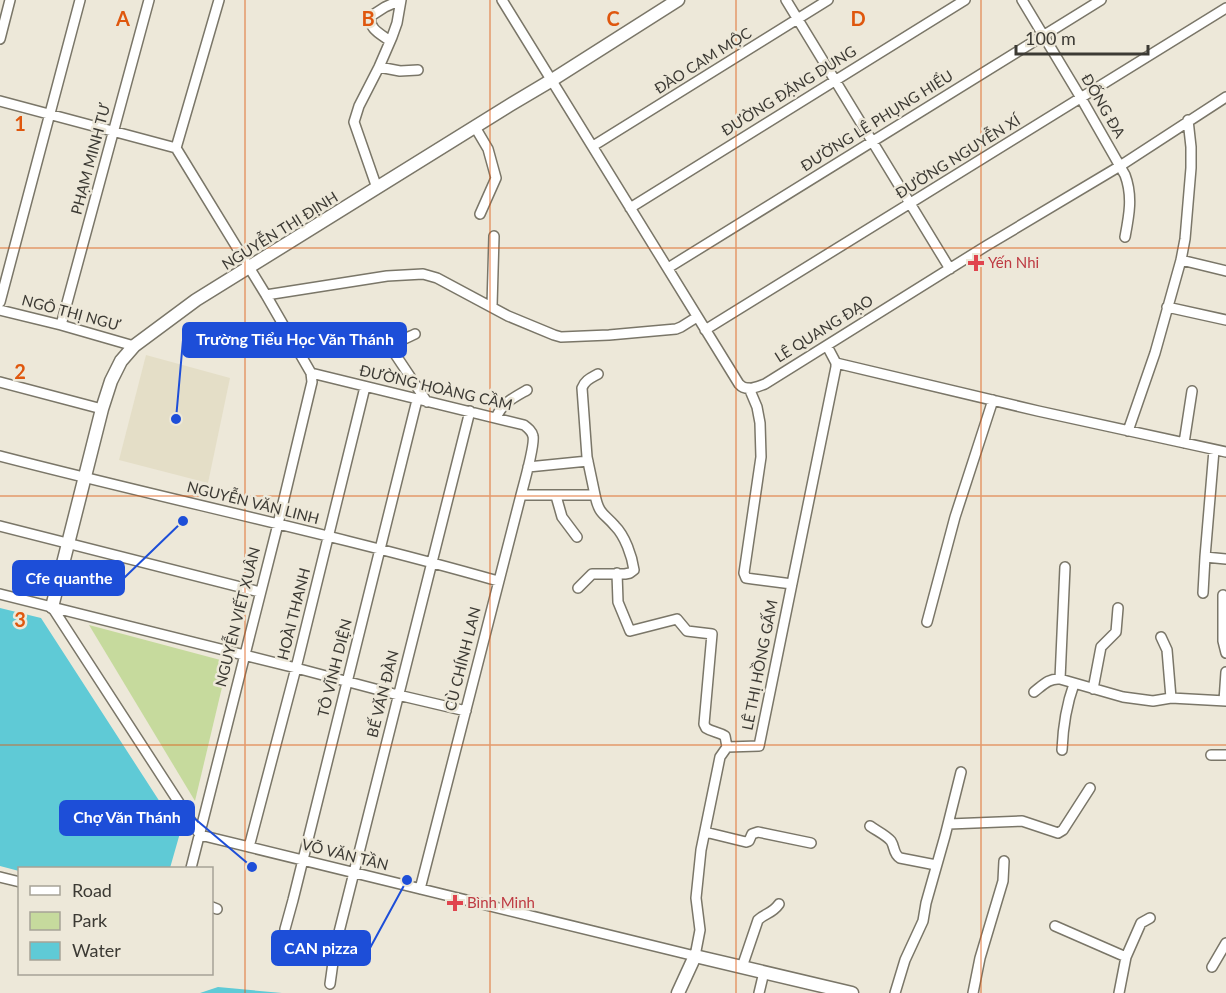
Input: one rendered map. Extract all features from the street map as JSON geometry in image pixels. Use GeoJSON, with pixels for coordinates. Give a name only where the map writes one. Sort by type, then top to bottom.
{"type":"FeatureCollection","features":[{"type":"Feature","properties":{"kind":"street"},"geometry":{"type":"LineString","coordinates":[[1,32],[10,0]]}},
{"type":"Feature","properties":{"kind":"street"},"geometry":{"type":"LineString","coordinates":[[0,302],[81,0]]}},
{"type":"Feature","properties":{"kind":"street","name":"PHẠM MINH TƯ"},"geometry":{"type":"LineString","coordinates":[[61,325],[149,0]]}},
{"type":"Feature","properties":{"kind":"street"},"geometry":{"type":"LineString","coordinates":[[177,148],[219,0]]}},
{"type":"Feature","properties":{"kind":"street"},"geometry":{"type":"LineString","coordinates":[[502,0],[739,384],[749,388],[757,407],[760,423],[760,471],[744,573],[746,578],[792,584]]}},
{"type":"Feature","properties":{"kind":"street","name":"NGUYỄN THỊ ĐỊNH"},"geometry":{"type":"LineString","coordinates":[[52,607],[102,409],[111,381],[121,361],[134,346],[196,300],[678,0]]}},
{"type":"Feature","properties":{"kind":"street"},"geometry":{"type":"LineString","coordinates":[[786,0],[950,269]]}},
{"type":"Feature","properties":{"kind":"street","name":"ĐÀO CAM MỘC"},"geometry":{"type":"LineString","coordinates":[[593,146],[828,0]]}},
{"type":"Feature","properties":{"kind":"street","name":"ĐƯỜNG ĐẶNG DUNG"},"geometry":{"type":"LineString","coordinates":[[630,207],[965,0]]}},
{"type":"Feature","properties":{"kind":"street","name":"ĐỐNG ĐA"},"geometry":{"type":"LineString","coordinates":[[1022,0],[1081,98],[1129,185],[1129,218],[1125,237]]}},
{"type":"Feature","properties":{"kind":"street","name":"ĐƯỜNG LÊ PHỤNG HIỂU"},"geometry":{"type":"LineString","coordinates":[[668,268],[1101,0]]}},
{"type":"Feature","properties":{"kind":"street","name":"ĐƯỜNG NGUYỄN XÍ"},"geometry":{"type":"LineString","coordinates":[[705,330],[1226,8]]}},
{"type":"Feature","properties":{"kind":"street"},"geometry":{"type":"LineString","coordinates":[[377,188],[354,122],[359,106],[390,41]]}},
{"type":"Feature","properties":{"kind":"street"},"geometry":{"type":"LineString","coordinates":[[379,67],[393,70],[418,70]]}},
{"type":"Feature","properties":{"kind":"street","name":"LÊ QUANG ĐẠO"},"geometry":{"type":"LineString","coordinates":[[749,388],[765,384],[986,246],[1120,166],[1226,97]]}},
{"type":"Feature","properties":{"kind":"street"},"geometry":{"type":"LineString","coordinates":[[0,102],[177,148],[267,295],[311,373]]}},
{"type":"Feature","properties":{"kind":"street"},"geometry":{"type":"LineString","coordinates":[[1128,431],[1155,353],[1181,261],[1191,168],[1188,120]]}},
{"type":"Feature","properties":{"kind":"street"},"geometry":{"type":"LineString","coordinates":[[475,127],[488,149],[496,178],[480,214]]}},
{"type":"Feature","properties":{"kind":"street"},"geometry":{"type":"LineString","coordinates":[[492,306],[494,236]]}},
{"type":"Feature","properties":{"kind":"street"},"geometry":{"type":"LineString","coordinates":[[1181,261],[1226,271]]}},
{"type":"Feature","properties":{"kind":"street"},"geometry":{"type":"LineString","coordinates":[[267,295],[387,276],[423,274],[437,278],[508,316],[561,337],[676,329],[697,317]]}},
{"type":"Feature","properties":{"kind":"street"},"geometry":{"type":"LineString","coordinates":[[1167,307],[1226,320]]}},
{"type":"Feature","properties":{"kind":"street","name":"NGÔ THỊ NGƯ"},"geometry":{"type":"LineString","coordinates":[[0,310],[134,346]]}},
{"type":"Feature","properties":{"kind":"street"},"geometry":{"type":"LineString","coordinates":[[416,334],[397,343],[393,351],[427,402]]}},
{"type":"Feature","properties":{"kind":"street"},"geometry":{"type":"LineString","coordinates":[[827,346],[836,363],[1226,452]]}},
{"type":"Feature","properties":{"kind":"street","name":"LÊ THỊ HỒNG GẤM"},"geometry":{"type":"LineString","coordinates":[[678,993],[695,957],[700,930],[696,898],[705,832],[720,757],[727,747],[759,746],[836,363]]}},
{"type":"Feature","properties":{"kind":"street","name":"ĐƯỜNG HOÀNG CẦM"},"geometry":{"type":"LineString","coordinates":[[311,373],[496,417],[524,425],[534,436]]}},
{"type":"Feature","properties":{"kind":"street","name":"NGUYỄN VIẾT XUÂN"},"geometry":{"type":"LineString","coordinates":[[191,867],[278,524],[312,382],[311,373]]}},
{"type":"Feature","properties":{"kind":"street"},"geometry":{"type":"LineString","coordinates":[[578,588],[592,574],[630,573],[634,570],[633,562],[618,529],[599,510],[588,461],[582,388],[588,379],[598,374]]}},
{"type":"Feature","properties":{"kind":"street"},"geometry":{"type":"LineString","coordinates":[[0,382],[102,409]]}},
{"type":"Feature","properties":{"kind":"street","name":"HOÀI THANH"},"geometry":{"type":"LineString","coordinates":[[249,847],[296,668],[365,387]]}},
{"type":"Feature","properties":{"kind":"street"},"geometry":{"type":"LineString","coordinates":[[496,417],[507,402],[527,390]]}},
{"type":"Feature","properties":{"kind":"street"},"geometry":{"type":"LineString","coordinates":[[1184,443],[1192,391]]}},
{"type":"Feature","properties":{"kind":"street","name":"TÔ VĨNH DIỆN"},"geometry":{"type":"LineString","coordinates":[[284,944],[285,929],[417,400]]}},
{"type":"Feature","properties":{"kind":"street"},"geometry":{"type":"LineString","coordinates":[[927,622],[955,517],[993,400]]}},
{"type":"Feature","properties":{"kind":"street","name":"BẾ VĂN ĐÀN"},"geometry":{"type":"LineString","coordinates":[[330,984],[335,948],[353,873],[470,411]]}},
{"type":"Feature","properties":{"kind":"street","name":"CÙ CHÍNH LAN"},"geometry":{"type":"LineString","coordinates":[[420,889],[534,436]]}},
{"type":"Feature","properties":{"kind":"street"},"geometry":{"type":"LineString","coordinates":[[1203,594],[1214,450]]}},
{"type":"Feature","properties":{"kind":"street","name":"NGUYỄN VĂN LINH"},"geometry":{"type":"LineString","coordinates":[[0,456],[329,536],[498,581]]}},
{"type":"Feature","properties":{"kind":"street"},"geometry":{"type":"LineString","coordinates":[[528,467],[588,461]]}},
{"type":"Feature","properties":{"kind":"street"},"geometry":{"type":"LineString","coordinates":[[521,495],[595,495]]}},
{"type":"Feature","properties":{"kind":"street"},"geometry":{"type":"LineString","coordinates":[[556,496],[562,517],[576,537]]}},
{"type":"Feature","properties":{"kind":"street"},"geometry":{"type":"LineString","coordinates":[[0,526],[260,592]]}},
{"type":"Feature","properties":{"kind":"street"},"geometry":{"type":"LineString","coordinates":[[1205,557],[1226,559]]}},
{"type":"Feature","properties":{"kind":"street"},"geometry":{"type":"LineString","coordinates":[[1060,679],[1065,567]]}},
{"type":"Feature","properties":{"kind":"street"},"geometry":{"type":"LineString","coordinates":[[617,573],[618,602],[630,631],[677,619],[687,631],[712,634],[704,724],[710,731],[725,736],[727,747]]}},
{"type":"Feature","properties":{"kind":"street"},"geometry":{"type":"LineString","coordinates":[[0,594],[466,711]]}},
{"type":"Feature","properties":{"kind":"street"},"geometry":{"type":"LineString","coordinates":[[1223,595],[1223,641],[1226,653]]}},
{"type":"Feature","properties":{"kind":"street"},"geometry":{"type":"LineString","coordinates":[[52,607],[200,835]]}},
{"type":"Feature","properties":{"kind":"street"},"geometry":{"type":"LineString","coordinates":[[1093,689],[1101,647],[1116,632],[1118,608]]}},
{"type":"Feature","properties":{"kind":"street"},"geometry":{"type":"LineString","coordinates":[[1161,637],[1167,650],[1171,698]]}},
{"type":"Feature","properties":{"kind":"street"},"geometry":{"type":"LineString","coordinates":[[1034,692],[1053,678],[1123,697],[1154,701],[1171,698],[1225,701],[1226,672]]}},
{"type":"Feature","properties":{"kind":"street"},"geometry":{"type":"LineString","coordinates":[[1062,750],[1064,722],[1074,684]]}},
{"type":"Feature","properties":{"kind":"street"},"geometry":{"type":"LineString","coordinates":[[1211,755],[1226,755]]}},
{"type":"Feature","properties":{"kind":"street"},"geometry":{"type":"LineString","coordinates":[[895,993],[905,960],[923,921],[961,772]]}},
{"type":"Feature","properties":{"kind":"street"},"geometry":{"type":"LineString","coordinates":[[948,824],[1022,821],[1058,833],[1063,830],[1090,788]]}},
{"type":"Feature","properties":{"kind":"street"},"geometry":{"type":"LineString","coordinates":[[870,826],[889,839],[896,855],[900,858],[936,865]]}},
{"type":"Feature","properties":{"kind":"street"},"geometry":{"type":"LineString","coordinates":[[705,832],[747,842],[752,834],[758,832],[812,843]]}},
{"type":"Feature","properties":{"kind":"street","name":"VÕ VĂN TẦN"},"geometry":{"type":"LineString","coordinates":[[200,835],[695,957],[852,993]]}},
{"type":"Feature","properties":{"kind":"street"},"geometry":{"type":"LineString","coordinates":[[973,993],[980,958],[1003,881],[1004,861]]}},
{"type":"Feature","properties":{"kind":"street"},"geometry":{"type":"LineString","coordinates":[[0,877],[18,882]]}},
{"type":"Feature","properties":{"kind":"street"},"geometry":{"type":"LineString","coordinates":[[742,967],[758,920],[774,911],[779,904]]}},
{"type":"Feature","properties":{"kind":"street"},"geometry":{"type":"LineString","coordinates":[[1119,993],[1126,957],[1141,923],[1150,918]]}},
{"type":"Feature","properties":{"kind":"street"},"geometry":{"type":"LineString","coordinates":[[1055,926],[1126,957]]}},
{"type":"Feature","properties":{"kind":"street"},"geometry":{"type":"LineString","coordinates":[[1212,968],[1226,943]]}},
{"type":"Feature","properties":{"kind":"street"},"geometry":{"type":"LineString","coordinates":[[759,993],[764,972]]}},
{"type":"Feature","properties":{"kind":"shaded area"},"geometry":{"type":"Polygon","coordinates":[[[146,355],[230,378],[208,483],[119,460],[146,355]]]}},
{"type":"Feature","properties":{"kind":"green space"},"geometry":{"type":"Polygon","coordinates":[[[89,625],[228,662],[195,801],[89,625]]]}},
{"type":"Feature","properties":{"kind":"water"},"geometry":{"type":"Polygon","coordinates":[[[0,608],[41,618],[180,833],[170,867],[18,867],[18,871],[0,866],[0,608]]]}},
{"type":"Feature","properties":{"kind":"water"},"geometry":{"type":"Polygon","coordinates":[[[218,987],[282,993],[200,993],[218,987]]]}},
{"type":"Feature","properties":{"kind":"place","name":"Yến Nhi"},"geometry":{"type":"Point","coordinates":[976,263]}},
{"type":"Feature","properties":{"kind":"place","name":"Trường Tiểu Học Văn Thánh"},"geometry":{"type":"Point","coordinates":[176,419]}},
{"type":"Feature","properties":{"kind":"place","name":"Cfe quanthe"},"geometry":{"type":"Point","coordinates":[183,521]}},
{"type":"Feature","properties":{"kind":"place","name":"Chợ Văn Thánh"},"geometry":{"type":"Point","coordinates":[252,867]}},
{"type":"Feature","properties":{"kind":"place","name":"CAN pizza"},"geometry":{"type":"Point","coordinates":[407,880]}},
{"type":"Feature","properties":{"kind":"place","name":"Bình Minh"},"geometry":{"type":"Point","coordinates":[455,903]}}]}
